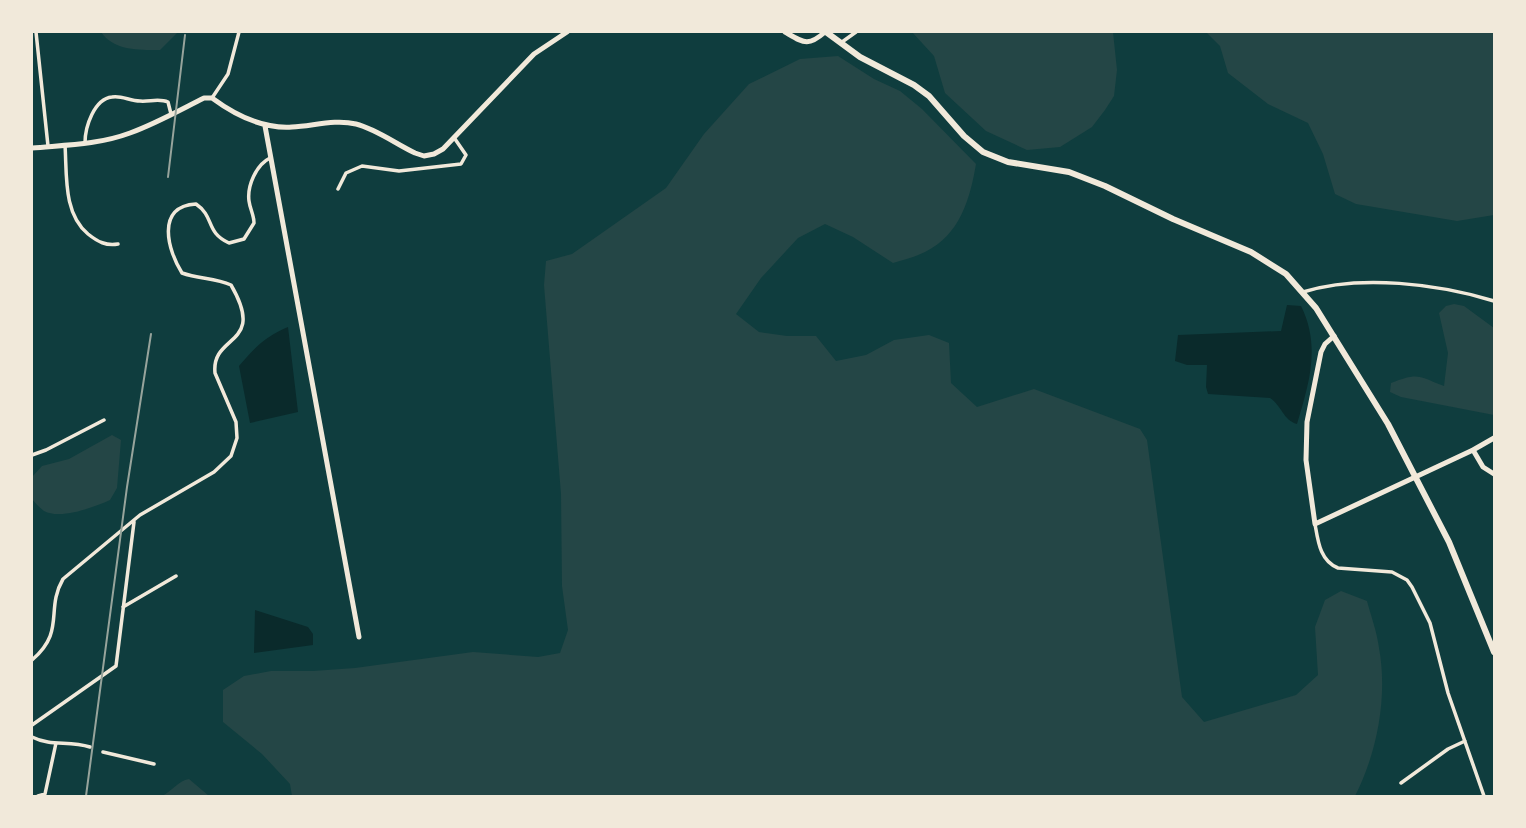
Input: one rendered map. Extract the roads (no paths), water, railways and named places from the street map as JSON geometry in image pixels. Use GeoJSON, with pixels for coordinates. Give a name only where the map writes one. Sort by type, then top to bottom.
{"type":"FeatureCollection","features":[{"type":"Feature","properties":{"kind":"main road"},"geometry":{"type":"LineString","coordinates":[[826,32],[860,57],[906,80],[929,96],[964,136],[983,152],[1025,166],[1069,172],[1275,265],[1316,308],[1364,383],[1449,542],[1494,652]]}},
{"type":"Feature","properties":{"kind":"street"},"geometry":{"type":"LineString","coordinates":[[36,32],[48,146]]}},
{"type":"Feature","properties":{"kind":"street"},"geometry":{"type":"LineString","coordinates":[[212,97],[228,74],[239,32]]}},
{"type":"Feature","properties":{"kind":"street"},"geometry":{"type":"LineString","coordinates":[[32,148],[85,143],[130,134],[204,98],[212,97],[224,107],[265,126],[290,128],[333,122],[356,124],[424,156],[434,154],[455,139],[527,60],[567,32]]}},
{"type":"Feature","properties":{"kind":"street"},"geometry":{"type":"LineString","coordinates":[[785,32],[809,42],[826,32]]}},
{"type":"Feature","properties":{"kind":"street"},"geometry":{"type":"LineString","coordinates":[[840,43],[856,32]]}},
{"type":"Feature","properties":{"kind":"street"},"geometry":{"type":"LineString","coordinates":[[85,143],[92,114],[108,97],[139,101],[163,99],[168,102],[171,114]]}},
{"type":"Feature","properties":{"kind":"street"},"geometry":{"type":"LineString","coordinates":[[265,126],[359,637]]}},
{"type":"Feature","properties":{"kind":"street"},"geometry":{"type":"LineString","coordinates":[[338,189],[346,173],[362,166],[399,172],[461,164],[466,155],[455,139]]}},
{"type":"Feature","properties":{"kind":"street"},"geometry":{"type":"LineString","coordinates":[[65,145],[73,216],[82,229],[95,240],[105,245],[118,244]]}},
{"type":"Feature","properties":{"kind":"street"},"geometry":{"type":"LineString","coordinates":[[32,660],[41,652],[53,629],[58,588],[63,579],[140,515],[223,465],[231,456],[237,438],[236,422],[214,365],[219,351],[242,329],[242,306],[231,285],[218,279],[193,277],[182,273],[171,251],[167,236],[168,223],[172,216],[187,204],[196,204],[206,214],[210,227],[220,239],[229,243],[244,239],[254,223],[249,203],[251,185],[258,165],[270,158]]}},
{"type":"Feature","properties":{"kind":"street"},"geometry":{"type":"LineString","coordinates":[[1303,293],[1345,284],[1403,285],[1442,289],[1494,301]]}},
{"type":"Feature","properties":{"kind":"street"},"geometry":{"type":"LineString","coordinates":[[1334,336],[1321,352],[1307,422],[1306,460],[1321,551],[1330,565],[1392,572],[1407,580],[1412,587],[1430,623],[1443,677],[1485,796]]}},
{"type":"Feature","properties":{"kind":"street"},"geometry":{"type":"LineString","coordinates":[[32,456],[104,419]]}},
{"type":"Feature","properties":{"kind":"street"},"geometry":{"type":"LineString","coordinates":[[1315,524],[1494,438]]}},
{"type":"Feature","properties":{"kind":"street"},"geometry":{"type":"LineString","coordinates":[[1473,450],[1483,467],[1494,474]]}},
{"type":"Feature","properties":{"kind":"street"},"geometry":{"type":"LineString","coordinates":[[32,724],[116,666],[134,522]]}},
{"type":"Feature","properties":{"kind":"street"},"geometry":{"type":"LineString","coordinates":[[123,607],[176,576]]}},
{"type":"Feature","properties":{"kind":"street"},"geometry":{"type":"LineString","coordinates":[[32,737],[46,743],[72,742],[90,747]]}},
{"type":"Feature","properties":{"kind":"street"},"geometry":{"type":"LineString","coordinates":[[1401,783],[1448,748],[1465,741]]}},
{"type":"Feature","properties":{"kind":"street"},"geometry":{"type":"LineString","coordinates":[[38,796],[45,794],[56,743]]}},
{"type":"Feature","properties":{"kind":"street"},"geometry":{"type":"LineString","coordinates":[[103,752],[154,764]]}},
{"type":"Feature","properties":{"kind":"railway"},"geometry":{"type":"LineString","coordinates":[[168,177],[185,35]]}},
{"type":"Feature","properties":{"kind":"railway"},"geometry":{"type":"LineString","coordinates":[[86,796],[127,487],[151,334]]}}]}
